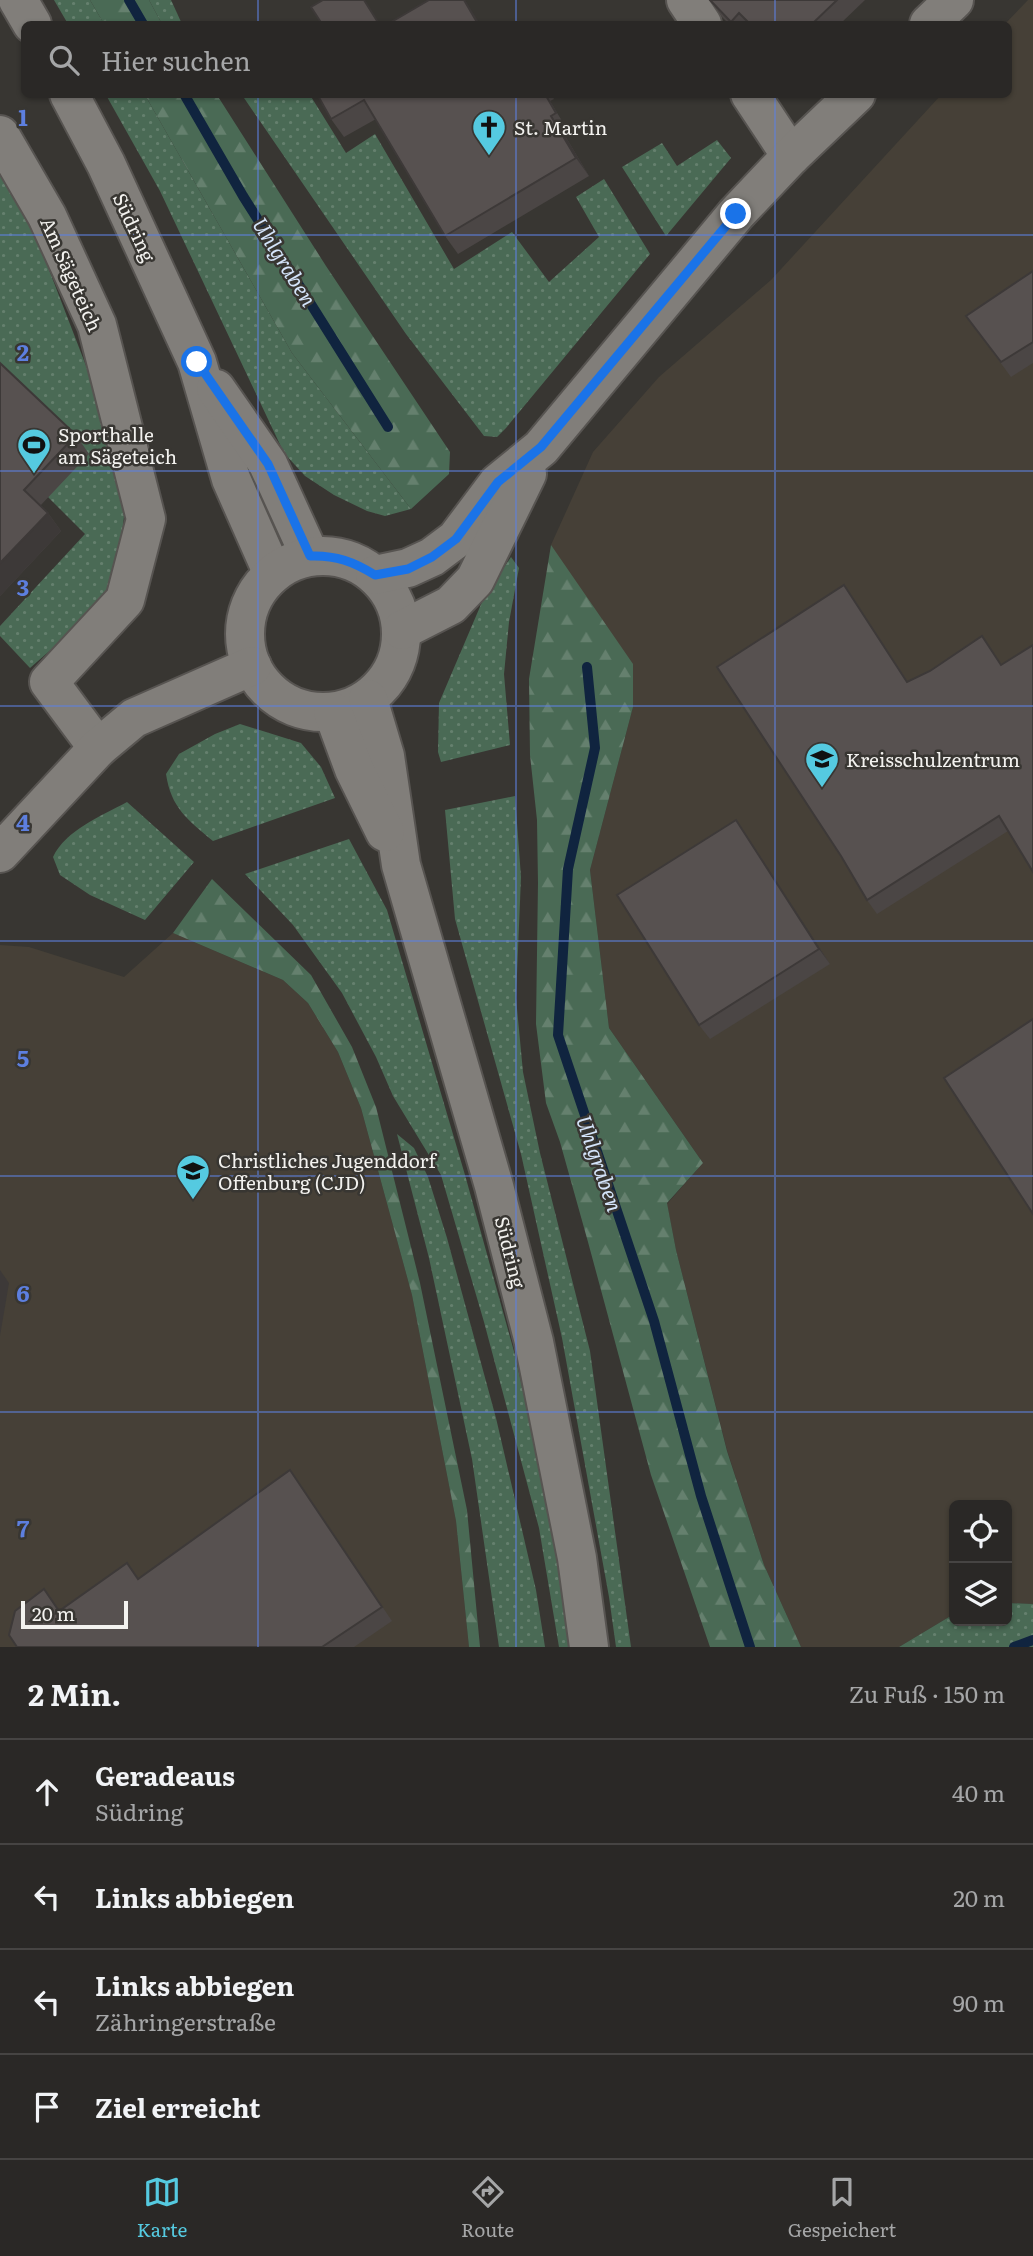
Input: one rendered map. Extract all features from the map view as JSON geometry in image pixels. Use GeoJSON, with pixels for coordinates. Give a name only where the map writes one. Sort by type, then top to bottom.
{"type":"FeatureCollection","features":[{"type":"Feature","properties":{"kind":"street"},"geometry":{"type":"LineString","coordinates":[[18,0],[30,21]]}},
{"type":"Feature","properties":{"kind":"street"},"geometry":{"type":"LineString","coordinates":[[686,0],[700,21]]}},
{"type":"Feature","properties":{"kind":"street"},"geometry":{"type":"LineString","coordinates":[[932,21],[954,0]]}},
{"type":"Feature","properties":{"kind":"street","name":"Südring"},"geometry":{"type":"LineString","coordinates":[[71,98],[106,164],[197,362],[231,479],[273,574]]}},
{"type":"Feature","properties":{"kind":"street"},"geometry":{"type":"LineString","coordinates":[[753,98],[791,156]]}},
{"type":"Feature","properties":{"kind":"street"},"geometry":{"type":"LineString","coordinates":[[375,575],[408,569],[432,557],[456,539],[498,482],[541,447],[736,214],[852,98]]}},
{"type":"Feature","properties":{"kind":"street","name":"Am Sägeteich"},"geometry":{"type":"LineString","coordinates":[[0,135],[47,216],[97,325],[146,519],[125,600],[50,682],[98,748]]}},
{"type":"Feature","properties":{"kind":"street","name":"Südring"},"geometry":{"type":"LineString","coordinates":[[197,362],[268,464],[310,556]]}},
{"type":"Feature","properties":{"kind":"street"},"geometry":{"type":"LineString","coordinates":[[402,630],[451,605],[475,580],[541,447]]}},
{"type":"Feature","properties":{"kind":"street"},"geometry":{"type":"LineString","coordinates":[[328,555],[354,562],[375,575],[391,594],[402,630],[395,667],[381,688],[352,707],[333,712],[312,712],[289,705],[267,688],[252,666],[246,647],[248,611],[255,595],[273,574],[286,565],[310,556],[328,555]]}},
{"type":"Feature","properties":{"kind":"street"},"geometry":{"type":"LineString","coordinates":[[0,853],[98,748],[134,718],[252,666]]}},
{"type":"Feature","properties":{"kind":"street","name":"Südring"},"geometry":{"type":"LineString","coordinates":[[368,699],[385,756],[401,865],[494,1186],[534,1342],[577,1558],[589,1647]]}},
{"type":"Feature","properties":{"kind":"street","name":"Südring"},"geometry":{"type":"LineString","coordinates":[[333,712],[354,769],[401,865]]}},
{"type":"Feature","properties":{"kind":"shaded area","name":"Kreisschulzentrum"},"geometry":{"type":"Polygon","coordinates":[[[1028,0],[1033,0],[1033,1604],[1012,1603],[1012,1500],[949,1500],[949,1617],[899,1647],[801,1647],[764,1565],[727,1450],[676,1250],[667,1204],[703,1163],[609,1028],[590,870],[633,707],[551,545],[593,452],[659,377],[771,280],[938,98],[1012,98],[1012,21],[1008,21],[1028,0]]]}},
{"type":"Feature","properties":{"kind":"shaded area","name":"Christliches Jugenddorf Offenburg (CJD)"},"geometry":{"type":"Polygon","coordinates":[[[173,933],[283,980],[308,1003],[338,1052],[361,1108],[412,1295],[456,1521],[469,1647],[0,1647],[0,945],[29,947],[124,977],[173,933]]]}},
{"type":"Feature","properties":{"kind":"green space"},"geometry":{"type":"Polygon","coordinates":[[[54,0],[90,0],[102,21],[66,21],[54,0]]]}},
{"type":"Feature","properties":{"kind":"green space"},"geometry":{"type":"Polygon","coordinates":[[[90,0],[149,0],[160,21],[102,21],[90,0]]]}},
{"type":"Feature","properties":{"kind":"green space"},"geometry":{"type":"Polygon","coordinates":[[[149,0],[171,0],[181,21],[160,21],[149,0]]]}},
{"type":"Feature","properties":{"kind":"green space"},"geometry":{"type":"Polygon","coordinates":[[[108,98],[147,98],[292,353],[411,509],[385,516],[367,511],[334,495],[305,476],[284,453],[160,191],[108,98]]]}},
{"type":"Feature","properties":{"kind":"green space"},"geometry":{"type":"Polygon","coordinates":[[[147,98],[219,98],[326,266],[450,452],[449,474],[411,509],[292,353],[147,98]]]}},
{"type":"Feature","properties":{"kind":"green space"},"geometry":{"type":"Polygon","coordinates":[[[244,98],[312,98],[346,153],[375,134],[454,269],[512,232],[549,282],[599,237],[576,197],[604,179],[650,254],[497,437],[484,436],[406,334],[244,98]]]}},
{"type":"Feature","properties":{"kind":"green space"},"geometry":{"type":"Polygon","coordinates":[[[717,140],[731,158],[666,236],[622,167],[662,143],[677,166],[717,140]]]}},
{"type":"Feature","properties":{"kind":"green space"},"geometry":{"type":"Polygon","coordinates":[[[0,171],[36,236],[90,376],[108,433],[124,516],[119,565],[101,606],[30,668],[0,636],[0,626],[85,534],[48,497],[0,369],[0,171]]]}},
{"type":"Feature","properties":{"kind":"green space"},"geometry":{"type":"Polygon","coordinates":[[[551,545],[633,664],[633,707],[590,870],[609,1028],[703,1163],[667,1203],[676,1250],[727,1451],[764,1565],[801,1647],[710,1647],[651,1475],[560,1142],[546,1103],[536,1024],[537,820],[530,755],[529,679],[551,545]]]}},
{"type":"Feature","properties":{"kind":"green space"},"geometry":{"type":"Polygon","coordinates":[[[511,557],[519,568],[509,622],[504,674],[510,745],[441,762],[438,752],[439,703],[485,595],[511,557]]]}},
{"type":"Feature","properties":{"kind":"green space"},"geometry":{"type":"Polygon","coordinates":[[[240,724],[301,743],[321,767],[335,798],[213,841],[188,820],[176,805],[166,774],[179,754],[240,724]]]}},
{"type":"Feature","properties":{"kind":"green space"},"geometry":{"type":"Polygon","coordinates":[[[515,796],[521,877],[516,998],[523,1072],[540,1153],[590,1351],[631,1647],[616,1647],[562,1338],[521,1154],[455,919],[445,810],[515,796]]]}},
{"type":"Feature","properties":{"kind":"green space"},"geometry":{"type":"Polygon","coordinates":[[[127,802],[194,862],[145,920],[90,895],[60,875],[53,857],[75,831],[127,802]]]}},
{"type":"Feature","properties":{"kind":"green space"},"geometry":{"type":"Polygon","coordinates":[[[349,839],[387,910],[515,1355],[546,1495],[572,1647],[559,1647],[539,1528],[484,1322],[441,1175],[393,1096],[342,993],[293,925],[245,874],[349,839]]]}},
{"type":"Feature","properties":{"kind":"green space"},"geometry":{"type":"Polygon","coordinates":[[[212,879],[311,975],[352,1047],[376,1107],[420,1283],[467,1510],[480,1647],[469,1647],[456,1521],[412,1295],[361,1108],[338,1052],[308,1003],[283,980],[173,933],[212,879]]]}},
{"type":"Feature","properties":{"kind":"green space"},"geometry":{"type":"Polygon","coordinates":[[[397,1134],[414,1148],[428,1177],[447,1238],[496,1418],[536,1590],[545,1647],[499,1647],[472,1459],[429,1258],[397,1134]]]}},
{"type":"Feature","properties":{"kind":"green space"},"geometry":{"type":"Polygon","coordinates":[[[1012,1603],[1033,1604],[1033,1647],[899,1647],[949,1617],[949,1626],[1012,1626],[1012,1603]]]}},
{"type":"Feature","properties":{"kind":"building"},"geometry":{"type":"Polygon","coordinates":[[[323,0],[364,0],[377,21],[320,21],[311,7],[323,0]]]}},
{"type":"Feature","properties":{"kind":"building"},"geometry":{"type":"Polygon","coordinates":[[[429,0],[464,0],[476,21],[393,21],[429,0]]]}},
{"type":"Feature","properties":{"kind":"building"},"geometry":{"type":"Polygon","coordinates":[[[710,0],[837,0],[815,21],[747,21],[739,13],[730,21],[710,0]]]}},
{"type":"Feature","properties":{"kind":"building","name":"St. Martin"},"geometry":{"type":"Polygon","coordinates":[[[319,98],[547,98],[556,113],[551,116],[576,158],[445,236],[364,100],[331,119],[319,98]]]}},
{"type":"Feature","properties":{"kind":"building"},"geometry":{"type":"Polygon","coordinates":[[[1033,271],[1033,342],[1001,362],[966,316],[1033,271]]]}},
{"type":"Feature","properties":{"kind":"building","name":"Sporthalle am Sägeteich"},"geometry":{"type":"Polygon","coordinates":[[[0,363],[76,435],[24,490],[48,513],[0,563],[0,363]]]}},
{"type":"Feature","properties":{"kind":"building"},"geometry":{"type":"Polygon","coordinates":[[[844,585],[907,682],[930,671],[982,636],[1001,665],[1033,645],[1033,872],[999,816],[867,900],[717,667],[844,585]]]}},
{"type":"Feature","properties":{"kind":"building"},"geometry":{"type":"Polygon","coordinates":[[[736,820],[819,949],[699,1025],[617,895],[736,820]]]}},
{"type":"Feature","properties":{"kind":"building"},"geometry":{"type":"Polygon","coordinates":[[[1033,1019],[1033,1214],[944,1078],[1033,1019]]]}},
{"type":"Feature","properties":{"kind":"building"},"geometry":{"type":"Polygon","coordinates":[[[290,1470],[382,1607],[322,1647],[17,1647],[9,1635],[15,1611],[44,1589],[59,1611],[127,1563],[138,1579],[290,1470]]]}},
{"type":"Feature","properties":{"kind":"waterway","name":"Uhlgraben"},"geometry":{"type":"LineString","coordinates":[[129,0],[141,21]]}},
{"type":"Feature","properties":{"kind":"waterway","name":"Uhlgraben"},"geometry":{"type":"LineString","coordinates":[[186,98],[243,196],[388,427]]}},
{"type":"Feature","properties":{"kind":"waterway","name":"Uhlgraben"},"geometry":{"type":"LineString","coordinates":[[587,667],[595,748],[568,869],[558,1035],[654,1321],[701,1496],[750,1647]]}},
{"type":"Feature","properties":{"kind":"waterway"},"geometry":{"type":"LineString","coordinates":[[1014,1647],[1033,1640]]}},
{"type":"Feature","properties":{"kind":"place","name":"St. Martin"},"geometry":{"type":"Point","coordinates":[489,157]}},
{"type":"Feature","properties":{"kind":"place","name":"Sporthalle am Sägeteich"},"geometry":{"type":"Point","coordinates":[34,475]}},
{"type":"Feature","properties":{"kind":"place","name":"Kreisschulzentrum"},"geometry":{"type":"Point","coordinates":[822,789]}},
{"type":"Feature","properties":{"kind":"place","name":"Christliches Jugenddorf Offenburg (CJD)"},"geometry":{"type":"Point","coordinates":[193,1201]}},
{"type":"Feature","properties":{"kind":"route"},"geometry":{"type":"LineString","coordinates":[[197,362],[268,464],[310,556],[328,555],[354,562],[375,575],[408,569],[432,557],[456,539],[498,482],[541,447],[736,214]]}}]}
